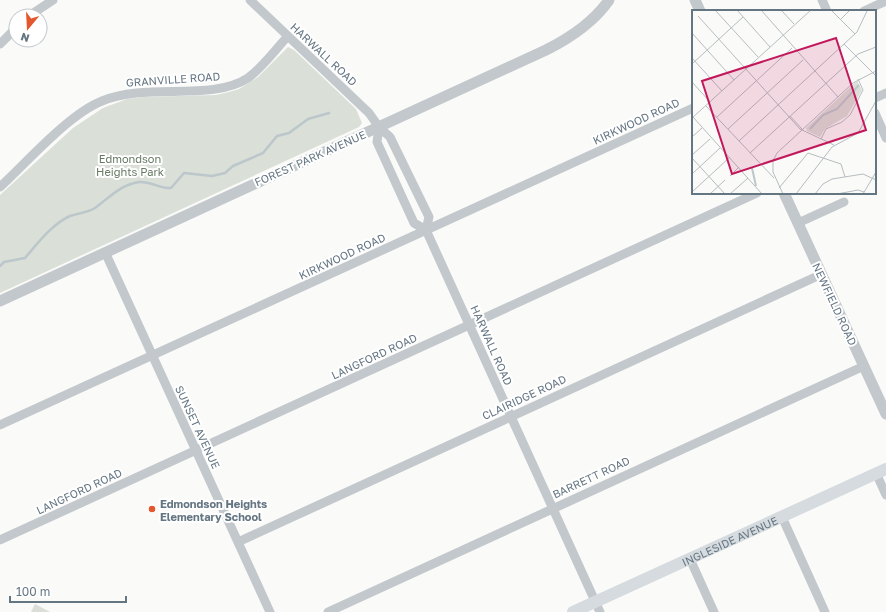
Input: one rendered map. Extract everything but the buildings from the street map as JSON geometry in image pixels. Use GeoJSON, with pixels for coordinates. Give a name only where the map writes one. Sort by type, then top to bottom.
{"type":"FeatureCollection","features":[{"type":"Feature","properties":{"kind":"main road","name":"INGLESIDE AVENUE"},"geometry":{"type":"LineString","coordinates":[[573,612],[598,607],[690,559],[881,471]]}},
{"type":"Feature","properties":{"kind":"street"},"geometry":{"type":"LineString","coordinates":[[41,8],[53,0]]}},
{"type":"Feature","properties":{"kind":"street","name":"HARWALL ROAD"},"geometry":{"type":"LineString","coordinates":[[250,0],[369,113],[379,127],[390,137],[429,217],[426,230]]}},
{"type":"Feature","properties":{"kind":"street","name":"FOREST PARK AVENUE"},"geometry":{"type":"LineString","coordinates":[[0,301],[557,45],[582,28],[609,0]]}},
{"type":"Feature","properties":{"kind":"street"},"geometry":{"type":"LineString","coordinates":[[695,0],[700,10]]}},
{"type":"Feature","properties":{"kind":"street"},"geometry":{"type":"LineString","coordinates":[[822,0],[827,10]]}},
{"type":"Feature","properties":{"kind":"street"},"geometry":{"type":"LineString","coordinates":[[866,10],[886,1]]}},
{"type":"Feature","properties":{"kind":"street"},"geometry":{"type":"LineString","coordinates":[[0,44],[8,36]]}},
{"type":"Feature","properties":{"kind":"street","name":"GRANVILLE ROAD"},"geometry":{"type":"LineString","coordinates":[[0,187],[68,124],[95,104],[128,93],[205,90],[228,87],[248,78],[288,36]]}},
{"type":"Feature","properties":{"kind":"street"},"geometry":{"type":"LineString","coordinates":[[876,98],[886,93]]}},
{"type":"Feature","properties":{"kind":"street","name":"KIRKWOOD ROAD"},"geometry":{"type":"LineString","coordinates":[[0,425],[692,108]]}},
{"type":"Feature","properties":{"kind":"street"},"geometry":{"type":"LineString","coordinates":[[876,116],[886,138]]}},
{"type":"Feature","properties":{"kind":"street","name":"HARWALL ROAD"},"geometry":{"type":"LineString","coordinates":[[379,127],[377,142],[414,223],[426,230],[598,607]]}},
{"type":"Feature","properties":{"kind":"street","name":"LANGFORD ROAD"},"geometry":{"type":"LineString","coordinates":[[0,540],[755,194]]}},
{"type":"Feature","properties":{"kind":"street","name":"NEWFIELD ROAD"},"geometry":{"type":"LineString","coordinates":[[784,194],[886,414]]}},
{"type":"Feature","properties":{"kind":"street"},"geometry":{"type":"LineString","coordinates":[[798,222],[844,202]]}},
{"type":"Feature","properties":{"kind":"street","name":"SUNSET AVENUE"},"geometry":{"type":"LineString","coordinates":[[105,252],[270,612]]}},
{"type":"Feature","properties":{"kind":"street","name":"CLAIRIDGE ROAD"},"geometry":{"type":"LineString","coordinates":[[238,542],[822,274]]}},
{"type":"Feature","properties":{"kind":"street","name":"BARRETT ROAD"},"geometry":{"type":"LineString","coordinates":[[328,612],[864,366]]}},
{"type":"Feature","properties":{"kind":"street"},"geometry":{"type":"LineString","coordinates":[[881,471],[886,495]]}},
{"type":"Feature","properties":{"kind":"street"},"geometry":{"type":"LineString","coordinates":[[782,517],[825,612]]}},
{"type":"Feature","properties":{"kind":"street"},"geometry":{"type":"LineString","coordinates":[[690,559],[714,612]]}},
{"type":"Feature","properties":{"kind":"green space","name":"Edmondson Heights Park"},"geometry":{"type":"Polygon","coordinates":[[[288,47],[294,50],[356,109],[362,123],[359,127],[0,293],[0,195],[73,128],[103,108],[127,99],[144,97],[216,95],[239,89],[258,77],[288,47]]]}},
{"type":"Feature","properties":{"kind":"green space"},"geometry":{"type":"Polygon","coordinates":[[[35,604],[50,612],[31,612],[35,604]]]}},
{"type":"Feature","properties":{"kind":"waterway"},"geometry":{"type":"LineString","coordinates":[[0,266],[4,262],[25,258],[57,224],[70,216],[95,208],[126,186],[143,182],[171,188],[184,173],[212,176],[225,173],[233,166],[263,153],[277,136],[289,133],[308,119],[329,113]]}},
{"type":"Feature","properties":{"kind":"place","name":"Edmondson Heights Elementary School"},"geometry":{"type":"Point","coordinates":[152,509]}}]}
